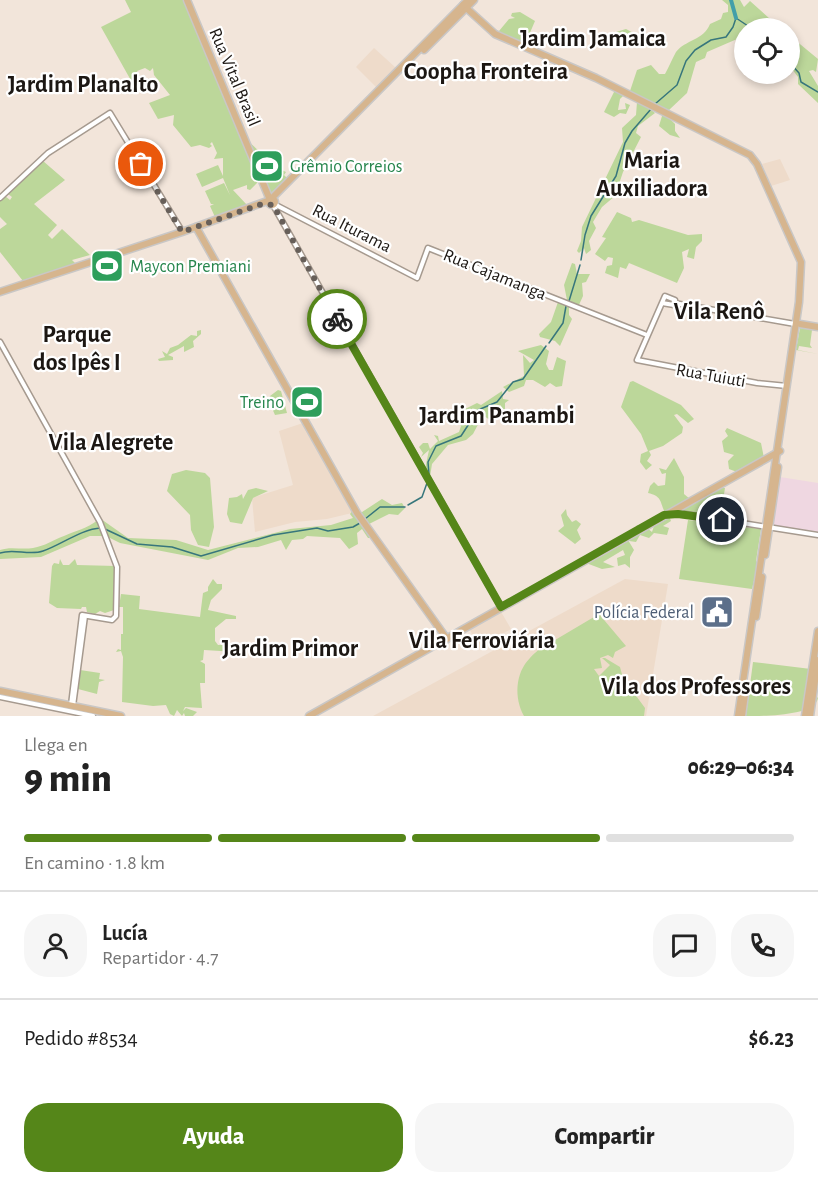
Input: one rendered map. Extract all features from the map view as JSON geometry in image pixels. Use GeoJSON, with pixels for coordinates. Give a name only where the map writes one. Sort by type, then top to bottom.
{"type":"FeatureCollection","features":[{"type":"Feature","properties":{"kind":"main road","name":"Rua Vital Brasil"},"geometry":{"type":"LineString","coordinates":[[187,0],[273,203]]}},
{"type":"Feature","properties":{"kind":"main road"},"geometry":{"type":"LineString","coordinates":[[273,203],[466,4],[474,0]]}},
{"type":"Feature","properties":{"kind":"main road"},"geometry":{"type":"LineString","coordinates":[[466,4],[503,38],[564,63],[747,153],[756,161],[801,262],[797,324],[740,716]]}},
{"type":"Feature","properties":{"kind":"main road","name":"Rua Iturama"},"geometry":{"type":"LineString","coordinates":[[196,227],[262,204],[273,203]]}},
{"type":"Feature","properties":{"kind":"main road"},"geometry":{"type":"LineString","coordinates":[[0,291],[196,227],[357,513],[447,639]]}},
{"type":"Feature","properties":{"kind":"main road"},"geometry":{"type":"LineString","coordinates":[[797,324],[818,327]]}},
{"type":"Feature","properties":{"kind":"main road"},"geometry":{"type":"LineString","coordinates":[[309,716],[778,451]]}},
{"type":"Feature","properties":{"kind":"main road"},"geometry":{"type":"LineString","coordinates":[[805,716],[818,631]]}},
{"type":"Feature","properties":{"kind":"main road"},"geometry":{"type":"LineString","coordinates":[[810,716],[818,660]]}},
{"type":"Feature","properties":{"kind":"main road"},"geometry":{"type":"LineString","coordinates":[[0,691],[121,716]]}},
{"type":"Feature","properties":{"kind":"street"},"geometry":{"type":"LineString","coordinates":[[0,198],[48,153],[110,113],[182,232]]}},
{"type":"Feature","properties":{"kind":"street","name":"Rua Iturama"},"geometry":{"type":"LineString","coordinates":[[273,203],[417,278],[428,248]]}},
{"type":"Feature","properties":{"kind":"street"},"geometry":{"type":"LineString","coordinates":[[273,203],[290,237],[501,607]]}},
{"type":"Feature","properties":{"kind":"street","name":"Rua Cajamanga"},"geometry":{"type":"LineString","coordinates":[[428,248],[647,335]]}},
{"type":"Feature","properties":{"kind":"street"},"geometry":{"type":"LineString","coordinates":[[647,335],[664,296],[674,303]]}},
{"type":"Feature","properties":{"kind":"street"},"geometry":{"type":"LineString","coordinates":[[662,303],[674,303],[797,324]]}},
{"type":"Feature","properties":{"kind":"street","name":"Rua Tuiuti"},"geometry":{"type":"LineString","coordinates":[[647,335],[637,360],[788,386]]}},
{"type":"Feature","properties":{"kind":"street"},"geometry":{"type":"LineString","coordinates":[[0,342],[98,518],[117,567],[117,615],[112,620],[84,615],[72,706]]}},
{"type":"Feature","properties":{"kind":"street"},"geometry":{"type":"LineString","coordinates":[[666,514],[767,526],[818,535]]}},
{"type":"Feature","properties":{"kind":"street"},"geometry":{"type":"LineString","coordinates":[[0,697],[93,716]]}},
{"type":"Feature","properties":{"kind":"shaded area"},"geometry":{"type":"Polygon","coordinates":[[[374,48],[396,68],[377,88],[356,67],[374,48]]]}},
{"type":"Feature","properties":{"kind":"shaded area"},"geometry":{"type":"Polygon","coordinates":[[[780,159],[790,180],[771,186],[762,164],[780,159]]]}},
{"type":"Feature","properties":{"kind":"shaded area"},"geometry":{"type":"Polygon","coordinates":[[[303,423],[352,513],[327,519],[295,522],[255,532],[252,498],[293,485],[279,431],[303,423]]]}},
{"type":"Feature","properties":{"kind":"shaded area"},"geometry":{"type":"Polygon","coordinates":[[[780,477],[818,483],[818,532],[773,525],[780,477]]]}},
{"type":"Feature","properties":{"kind":"shaded area"},"geometry":{"type":"Polygon","coordinates":[[[625,579],[668,584],[646,716],[373,716],[625,579]]]}},
{"type":"Feature","properties":{"kind":"shaded area"},"geometry":{"type":"Polygon","coordinates":[[[500,610],[511,629],[479,648],[469,628],[500,610]]]}},
{"type":"Feature","properties":{"kind":"green space"},"geometry":{"type":"Polygon","coordinates":[[[125,0],[184,0],[262,187],[258,182],[250,190],[247,189],[247,185],[233,190],[247,205],[215,217],[210,206],[214,204],[211,204],[205,191],[224,183],[230,195],[223,178],[202,187],[196,174],[218,165],[223,176],[223,158],[214,159],[217,153],[212,142],[209,148],[200,145],[191,147],[173,125],[174,115],[158,119],[149,103],[170,95],[154,75],[153,68],[150,71],[145,68],[137,71],[141,80],[138,93],[101,27],[131,12],[125,0]]]}},
{"type":"Feature","properties":{"kind":"green space"},"geometry":{"type":"Polygon","coordinates":[[[722,0],[740,0],[744,7],[750,1],[769,18],[734,18],[734,40],[707,52],[705,58],[696,62],[687,93],[669,110],[632,94],[630,91],[637,70],[651,65],[659,74],[665,74],[676,52],[699,37],[710,24],[721,19],[723,13],[728,12],[728,5],[722,0]]]}},
{"type":"Feature","properties":{"kind":"green space"},"geometry":{"type":"Polygon","coordinates":[[[520,12],[535,21],[526,42],[528,30],[522,43],[501,35],[499,31],[509,19],[515,18],[511,16],[512,13],[520,12]]]}},
{"type":"Feature","properties":{"kind":"green space"},"geometry":{"type":"Polygon","coordinates":[[[626,29],[641,37],[639,46],[630,48],[624,40],[620,39],[616,32],[626,29]]]}},
{"type":"Feature","properties":{"kind":"green space"},"geometry":{"type":"Polygon","coordinates":[[[800,44],[818,59],[816,72],[809,71],[818,86],[818,103],[798,84],[800,84],[800,44]]]}},
{"type":"Feature","properties":{"kind":"green space"},"geometry":{"type":"Polygon","coordinates":[[[615,90],[624,95],[620,99],[618,110],[626,109],[625,103],[630,105],[626,114],[620,113],[614,117],[604,112],[615,90]]]}},
{"type":"Feature","properties":{"kind":"green space"},"geometry":{"type":"Polygon","coordinates":[[[640,101],[655,113],[638,126],[636,133],[641,137],[623,172],[615,196],[602,207],[593,222],[596,228],[589,241],[591,250],[586,254],[584,248],[579,253],[577,251],[581,241],[582,227],[623,142],[622,128],[636,115],[637,102],[640,101]]]}},
{"type":"Feature","properties":{"kind":"green space"},"geometry":{"type":"Polygon","coordinates":[[[662,116],[667,116],[675,124],[675,131],[680,138],[670,135],[659,126],[662,116]]]}},
{"type":"Feature","properties":{"kind":"green space","name":"Grêmio Correios"},"geometry":{"type":"Polygon","coordinates":[[[246,139],[260,152],[264,151],[272,163],[278,160],[275,167],[286,172],[284,175],[288,179],[271,195],[246,139]]]}},
{"type":"Feature","properties":{"kind":"green space"},"geometry":{"type":"Polygon","coordinates":[[[43,161],[65,180],[34,204],[57,225],[48,235],[52,239],[62,229],[90,255],[72,260],[76,264],[23,281],[0,252],[0,229],[7,224],[0,217],[0,200],[5,196],[10,200],[12,197],[8,194],[43,161]]]}},
{"type":"Feature","properties":{"kind":"green space"},"geometry":{"type":"Polygon","coordinates":[[[617,212],[631,218],[632,222],[639,220],[688,235],[702,234],[702,241],[696,247],[694,259],[687,257],[689,249],[682,252],[684,268],[677,283],[629,263],[626,269],[620,267],[618,278],[605,273],[607,266],[612,265],[613,258],[608,257],[605,261],[595,254],[606,238],[602,237],[617,212]]]}},
{"type":"Feature","properties":{"kind":"green space"},"geometry":{"type":"Polygon","coordinates":[[[572,263],[575,264],[577,274],[590,274],[586,282],[582,283],[583,296],[578,307],[567,300],[564,285],[572,263]]]}},
{"type":"Feature","properties":{"kind":"green space"},"geometry":{"type":"Polygon","coordinates":[[[558,302],[569,305],[569,315],[572,319],[560,346],[555,341],[540,337],[539,334],[551,322],[558,302]]]}},
{"type":"Feature","properties":{"kind":"green space"},"geometry":{"type":"Polygon","coordinates":[[[800,328],[812,330],[810,345],[812,348],[799,346],[798,350],[818,354],[796,350],[800,328]]]}},
{"type":"Feature","properties":{"kind":"green space"},"geometry":{"type":"Polygon","coordinates":[[[201,330],[201,334],[193,341],[194,347],[184,352],[184,346],[168,355],[173,357],[173,360],[159,361],[158,359],[165,357],[162,351],[167,354],[170,348],[191,335],[197,336],[197,331],[201,330]]]}},
{"type":"Feature","properties":{"kind":"green space"},"geometry":{"type":"Polygon","coordinates":[[[541,345],[549,351],[546,364],[549,370],[553,370],[557,357],[566,361],[562,386],[556,387],[550,383],[545,387],[533,380],[526,380],[524,386],[509,392],[503,387],[524,376],[523,355],[530,363],[534,360],[518,351],[541,345]]]}},
{"type":"Feature","properties":{"kind":"green space"},"geometry":{"type":"Polygon","coordinates":[[[633,381],[681,405],[694,419],[688,423],[677,414],[674,415],[683,427],[682,433],[663,446],[649,451],[651,455],[647,461],[652,465],[646,470],[640,462],[641,454],[648,451],[641,434],[621,407],[630,382],[633,381]]]}},
{"type":"Feature","properties":{"kind":"green space"},"geometry":{"type":"Polygon","coordinates":[[[278,390],[281,391],[287,413],[275,415],[270,396],[278,390]]]}},
{"type":"Feature","properties":{"kind":"green space"},"geometry":{"type":"Polygon","coordinates":[[[502,391],[503,399],[509,400],[505,403],[505,410],[502,408],[499,412],[501,405],[494,409],[491,421],[483,415],[473,434],[466,440],[448,445],[432,464],[430,477],[425,469],[429,450],[421,457],[423,453],[419,447],[423,443],[428,443],[430,449],[438,441],[434,435],[438,436],[439,441],[459,432],[461,426],[455,419],[459,412],[477,403],[481,405],[502,391]]]}},
{"type":"Feature","properties":{"kind":"green space"},"geometry":{"type":"Polygon","coordinates":[[[727,428],[761,443],[764,458],[737,472],[729,469],[728,461],[734,455],[724,452],[722,441],[728,436],[725,431],[727,428]]]}},
{"type":"Feature","properties":{"kind":"green space"},"geometry":{"type":"Polygon","coordinates":[[[674,458],[684,477],[684,494],[690,499],[665,513],[658,498],[648,493],[654,482],[658,486],[665,485],[666,473],[662,474],[659,468],[666,470],[674,458]]]}},
{"type":"Feature","properties":{"kind":"green space"},"geometry":{"type":"Polygon","coordinates":[[[186,470],[205,473],[210,478],[214,527],[209,547],[198,545],[191,530],[190,515],[167,491],[172,474],[186,470]]]}},
{"type":"Feature","properties":{"kind":"green space"},"geometry":{"type":"Polygon","coordinates":[[[256,488],[268,491],[253,498],[242,524],[230,522],[227,514],[229,498],[242,494],[243,499],[248,490],[256,488]]]}},
{"type":"Feature","properties":{"kind":"green space"},"geometry":{"type":"Polygon","coordinates":[[[725,488],[720,518],[673,511],[725,488]]]}},
{"type":"Feature","properties":{"kind":"green space"},"geometry":{"type":"Polygon","coordinates":[[[382,499],[392,505],[402,503],[405,508],[398,515],[389,514],[367,525],[359,514],[382,499]]]}},
{"type":"Feature","properties":{"kind":"green space"},"geometry":{"type":"Polygon","coordinates":[[[566,509],[572,522],[576,520],[581,524],[577,530],[581,539],[575,544],[558,531],[564,526],[561,515],[566,509]]]}},
{"type":"Feature","properties":{"kind":"green space"},"geometry":{"type":"Polygon","coordinates":[[[353,510],[373,538],[368,538],[362,529],[357,533],[358,544],[349,549],[340,538],[307,536],[303,539],[292,540],[286,550],[281,540],[258,547],[238,548],[208,560],[120,543],[108,537],[101,519],[128,538],[176,540],[208,550],[290,529],[331,525],[353,518],[350,514],[353,510]]]}},
{"type":"Feature","properties":{"kind":"green space"},"geometry":{"type":"Polygon","coordinates":[[[669,516],[671,521],[663,526],[669,528],[667,535],[654,533],[649,538],[640,535],[636,542],[629,541],[637,525],[641,527],[642,524],[652,532],[654,526],[651,524],[669,516]]]}},
{"type":"Feature","properties":{"kind":"green space"},"geometry":{"type":"Polygon","coordinates":[[[98,520],[104,536],[90,536],[41,557],[0,559],[0,550],[41,546],[98,520]]]}},
{"type":"Feature","properties":{"kind":"green space"},"geometry":{"type":"Polygon","coordinates":[[[688,520],[761,529],[756,561],[758,563],[752,589],[679,579],[688,520]]]}},
{"type":"Feature","properties":{"kind":"green space"},"geometry":{"type":"Polygon","coordinates":[[[628,540],[634,550],[630,557],[630,568],[625,564],[618,566],[617,558],[625,555],[623,550],[603,562],[615,567],[602,569],[586,563],[628,540]]]}},
{"type":"Feature","properties":{"kind":"green space"},"geometry":{"type":"Polygon","coordinates":[[[60,559],[63,565],[69,565],[75,559],[77,565],[116,566],[114,610],[105,613],[100,611],[95,614],[87,612],[86,607],[81,609],[57,608],[49,603],[52,566],[54,563],[59,564],[60,559]]]}},
{"type":"Feature","properties":{"kind":"green space"},"geometry":{"type":"Polygon","coordinates":[[[213,579],[217,584],[222,584],[222,589],[211,600],[208,610],[236,616],[236,619],[226,619],[215,628],[215,641],[218,645],[235,644],[237,652],[204,650],[203,660],[200,661],[205,664],[205,683],[200,683],[202,708],[185,707],[183,711],[186,708],[197,712],[193,716],[185,716],[184,713],[182,716],[177,710],[174,716],[170,714],[166,705],[153,706],[122,702],[123,657],[121,651],[116,652],[118,649],[121,650],[121,634],[123,634],[123,607],[119,607],[121,594],[140,596],[139,609],[200,617],[203,593],[208,591],[213,579]]]}},
{"type":"Feature","properties":{"kind":"green space"},"geometry":{"type":"Polygon","coordinates":[[[599,614],[626,646],[615,652],[613,658],[608,655],[600,658],[602,668],[594,669],[599,676],[610,665],[602,658],[620,667],[623,678],[645,708],[644,716],[524,716],[519,701],[518,686],[525,664],[542,645],[545,646],[599,614]]]}},
{"type":"Feature","properties":{"kind":"green space"},"geometry":{"type":"Polygon","coordinates":[[[753,662],[811,669],[813,693],[818,698],[815,704],[799,712],[788,714],[746,716],[753,662]]]}},
{"type":"Feature","properties":{"kind":"green space"},"geometry":{"type":"Polygon","coordinates":[[[80,670],[100,673],[99,679],[105,680],[99,682],[97,694],[78,689],[80,670]]]}},
{"type":"Feature","properties":{"kind":"waterway"},"geometry":{"type":"LineString","coordinates":[[731,0],[736,18]]}},
{"type":"Feature","properties":{"kind":"waterway"},"geometry":{"type":"LineString","coordinates":[[655,104],[677,85],[686,61],[695,50],[711,40],[726,37],[734,24]]}},
{"type":"Feature","properties":{"kind":"waterway"},"geometry":{"type":"LineString","coordinates":[[800,78],[801,82],[818,92]]}},
{"type":"Feature","properties":{"kind":"waterway"},"geometry":{"type":"LineString","coordinates":[[581,260],[591,216],[616,176],[625,143],[651,109]]}},
{"type":"Feature","properties":{"kind":"waterway"},"geometry":{"type":"LineString","coordinates":[[569,301],[580,265]]}},
{"type":"Feature","properties":{"kind":"waterway"},"geometry":{"type":"LineString","coordinates":[[549,343],[563,323],[566,306]]}},
{"type":"Feature","properties":{"kind":"waterway"},"geometry":{"type":"LineString","coordinates":[[429,475],[428,462],[436,446],[461,436],[478,410],[497,402],[513,382],[523,379],[546,346]]}},
{"type":"Feature","properties":{"kind":"waterway"},"geometry":{"type":"LineString","coordinates":[[408,505],[422,497],[427,483]]}},
{"type":"Feature","properties":{"kind":"waterway"},"geometry":{"type":"LineString","coordinates":[[365,519],[380,507],[405,507]]}},
{"type":"Feature","properties":{"kind":"waterway"},"geometry":{"type":"LineString","coordinates":[[105,529],[137,544],[172,547],[201,556],[273,535],[317,528],[328,531],[353,527],[360,523]]}},
{"type":"Feature","properties":{"kind":"waterway"},"geometry":{"type":"LineString","coordinates":[[0,553],[38,552],[86,531],[101,528]]}},
{"type":"Feature","properties":{"kind":"way so far"},"geometry":{"type":"LineString","coordinates":[[141,164],[182,232],[262,204],[273,205],[337,319]]}},
{"type":"Feature","properties":{"kind":"place","name":"Grêmio Correios"},"geometry":{"type":"Point","coordinates":[267,166]}},
{"type":"Feature","properties":{"kind":"place","name":"Maycon Premiani"},"geometry":{"type":"Point","coordinates":[107,266]}},
{"type":"Feature","properties":{"kind":"place","name":"Treino"},"geometry":{"type":"Point","coordinates":[307,402]}},
{"type":"Feature","properties":{"kind":"place","name":"Polícia Federal"},"geometry":{"type":"Point","coordinates":[717,612]}},
{"type":"Feature","properties":{"kind":"district","name":"Jardim Jamaica"},"geometry":{"type":"Point","coordinates":[593,38]}},
{"type":"Feature","properties":{"kind":"district","name":"Coopha Fronteira"},"geometry":{"type":"Point","coordinates":[486,71]}},
{"type":"Feature","properties":{"kind":"district","name":"Jardim Planalto"},"geometry":{"type":"Point","coordinates":[83,84]}},
{"type":"Feature","properties":{"kind":"district","name":"Maria Auxiliadora"},"geometry":{"type":"Point","coordinates":[652,174]}},
{"type":"Feature","properties":{"kind":"district","name":"Vila Renô"},"geometry":{"type":"Point","coordinates":[719,311]}},
{"type":"Feature","properties":{"kind":"district","name":"Parque dos Ipês I"},"geometry":{"type":"Point","coordinates":[77,348]}},
{"type":"Feature","properties":{"kind":"district","name":"Jardim Panambi"},"geometry":{"type":"Point","coordinates":[497,415]}},
{"type":"Feature","properties":{"kind":"district","name":"Vila Alegrete"},"geometry":{"type":"Point","coordinates":[111,442]}},
{"type":"Feature","properties":{"kind":"district","name":"Vila Ferroviária"},"geometry":{"type":"Point","coordinates":[482,640]}},
{"type":"Feature","properties":{"kind":"district","name":"Jardim Primor"},"geometry":{"type":"Point","coordinates":[290,648]}},
{"type":"Feature","properties":{"kind":"district","name":"Vila dos Professores"},"geometry":{"type":"Point","coordinates":[696,686]}},
{"type":"Feature","properties":{"kind":"route"},"geometry":{"type":"LineString","coordinates":[[337,319],[501,607],[664,515],[678,514],[722,520]]}}]}
